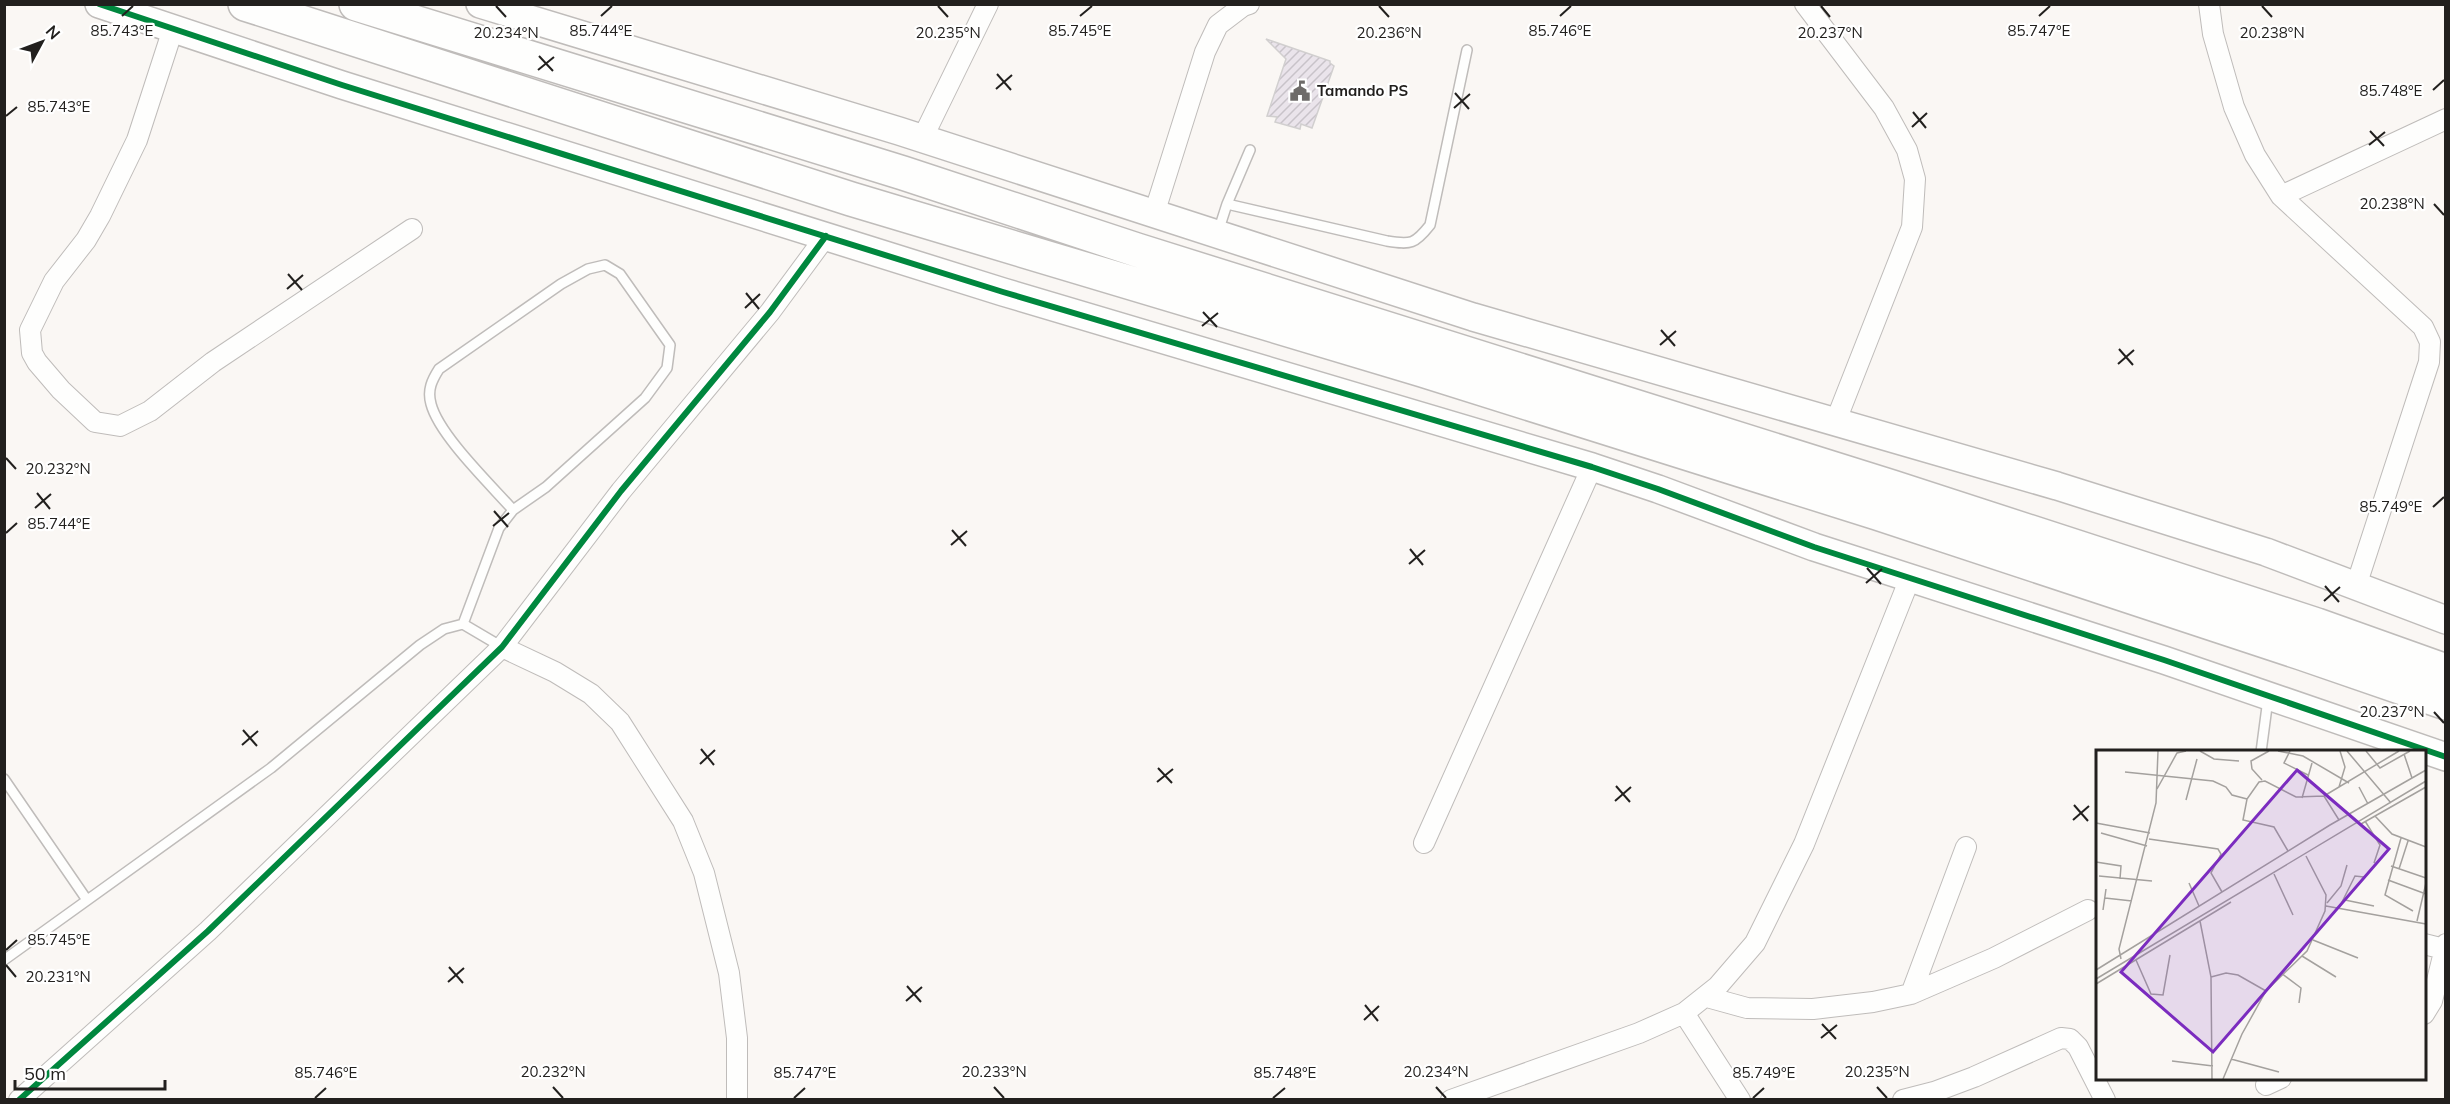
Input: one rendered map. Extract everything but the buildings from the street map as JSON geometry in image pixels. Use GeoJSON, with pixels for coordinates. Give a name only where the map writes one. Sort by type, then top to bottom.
{"type":"FeatureCollection","features":[{"type":"Feature","properties":{"kind":"highway"},"geometry":{"type":"LineString","coordinates":[[245,4],[851,199],[1422,370],[1877,513],[2257,638],[2445,703]]}},
{"type":"Feature","properties":{"kind":"highway"},"geometry":{"type":"LineString","coordinates":[[356,4],[903,173],[1137,250],[1892,487],[2317,625],[2445,671]]}},
{"type":"Feature","properties":{"kind":"street"},"geometry":{"type":"LineString","coordinates":[[99,4],[353,88],[1003,292],[1592,467],[1814,547],[2269,696],[2425,750]]}},
{"type":"Feature","properties":{"kind":"street"},"geometry":{"type":"LineString","coordinates":[[480,4],[922,139],[1473,317],[2057,486],[2266,552],[2445,620]]}},
{"type":"Feature","properties":{"kind":"street"},"geometry":{"type":"LineString","coordinates":[[922,139],[988,4]]}},
{"type":"Feature","properties":{"kind":"street"},"geometry":{"type":"LineString","coordinates":[[1154,214],[1205,52],[1218,25],[1249,4]]}},
{"type":"Feature","properties":{"kind":"street"},"geometry":{"type":"LineString","coordinates":[[1805,4],[1884,108],[1907,150],[1916,179],[1912,227],[1835,423]]}},
{"type":"Feature","properties":{"kind":"street"},"geometry":{"type":"LineString","coordinates":[[2209,4],[2213,34],[2234,107],[2255,155],[2281,196],[2423,327],[2438,344],[2429,362],[2356,586]]}},
{"type":"Feature","properties":{"kind":"street"},"geometry":{"type":"LineString","coordinates":[[173,29],[137,140],[100,216],[86,240],[54,281],[30,330],[32,353],[37,362],[61,390],[95,422],[120,426],[150,411],[213,362],[412,229]]}},
{"type":"Feature","properties":{"kind":"street"},"geometry":{"type":"LineString","coordinates":[[2281,196],[2445,119]]}},
{"type":"Feature","properties":{"kind":"street"},"geometry":{"type":"LineString","coordinates":[[19,1100],[208,932],[502,647],[621,491],[770,312],[826,236]]}},
{"type":"Feature","properties":{"kind":"street"},"geometry":{"type":"LineString","coordinates":[[1424,843],[1592,467]]}},
{"type":"Feature","properties":{"kind":"street"},"geometry":{"type":"LineString","coordinates":[[1451,1100],[1640,1033],[1684,1013],[1707,997],[1755,943],[1804,844],[1910,578]]}},
{"type":"Feature","properties":{"kind":"street"},"geometry":{"type":"LineString","coordinates":[[502,647],[564,677],[591,694],[620,722],[683,821],[704,873],[729,972],[736,1038],[737,1100]]}},
{"type":"Feature","properties":{"kind":"street"},"geometry":{"type":"LineString","coordinates":[[2426,750],[2445,757]]}},
{"type":"Feature","properties":{"kind":"street"},"geometry":{"type":"LineString","coordinates":[[1911,994],[1966,847]]}},
{"type":"Feature","properties":{"kind":"street"},"geometry":{"type":"LineString","coordinates":[[1707,997],[1747,1008],[1813,1009],[1873,1002],[1911,994],[1994,958],[2088,910]]}},
{"type":"Feature","properties":{"kind":"street"},"geometry":{"type":"LineString","coordinates":[[2426,944],[2445,947],[2432,1001],[2426,1011]]}},
{"type":"Feature","properties":{"kind":"street"},"geometry":{"type":"LineString","coordinates":[[1684,1013],[1740,1100]]}},
{"type":"Feature","properties":{"kind":"street"},"geometry":{"type":"LineString","coordinates":[[1903,1100],[1934,1092],[1974,1077],[2061,1038],[2070,1039],[2078,1047],[2105,1100]]}},
{"type":"Feature","properties":{"kind":"lane"},"geometry":{"type":"LineString","coordinates":[[1227,204],[1388,241],[1406,244],[1418,240],[1430,225],[1467,50]]}},
{"type":"Feature","properties":{"kind":"lane"},"geometry":{"type":"LineString","coordinates":[[1218,234],[1227,204],[1250,150]]}},
{"type":"Feature","properties":{"kind":"lane"},"geometry":{"type":"LineString","coordinates":[[463,624],[499,528],[513,510],[546,487],[645,398],[667,369],[670,345],[620,274],[605,266],[588,269],[561,284],[439,369],[430,384],[431,404],[446,433],[513,510]]}},
{"type":"Feature","properties":{"kind":"lane"},"geometry":{"type":"LineString","coordinates":[[4,960],[271,768],[420,645],[444,629],[463,624],[502,647]]}},
{"type":"Feature","properties":{"kind":"lane"},"geometry":{"type":"LineString","coordinates":[[2261,750],[2269,696]]}},
{"type":"Feature","properties":{"kind":"lane"},"geometry":{"type":"LineString","coordinates":[[4,779],[87,900]]}},
{"type":"Feature","properties":{"kind":"cycle path"},"geometry":{"type":"LineString","coordinates":[[99,4],[342,85],[1003,292],[1592,467],[1814,547],[2164,660],[2426,750]]}},
{"type":"Feature","properties":{"kind":"cycle path"},"geometry":{"type":"LineString","coordinates":[[19,1100],[208,931],[502,647],[621,491],[770,312],[826,236]]}},
{"type":"Feature","properties":{"kind":"cycle path"},"geometry":{"type":"LineString","coordinates":[[2426,750],[2446,757]]}},
{"type":"Feature","properties":{"kind":"place","name":"Tamando PS"},"geometry":{"type":"Point","coordinates":[1300,91]}}]}
